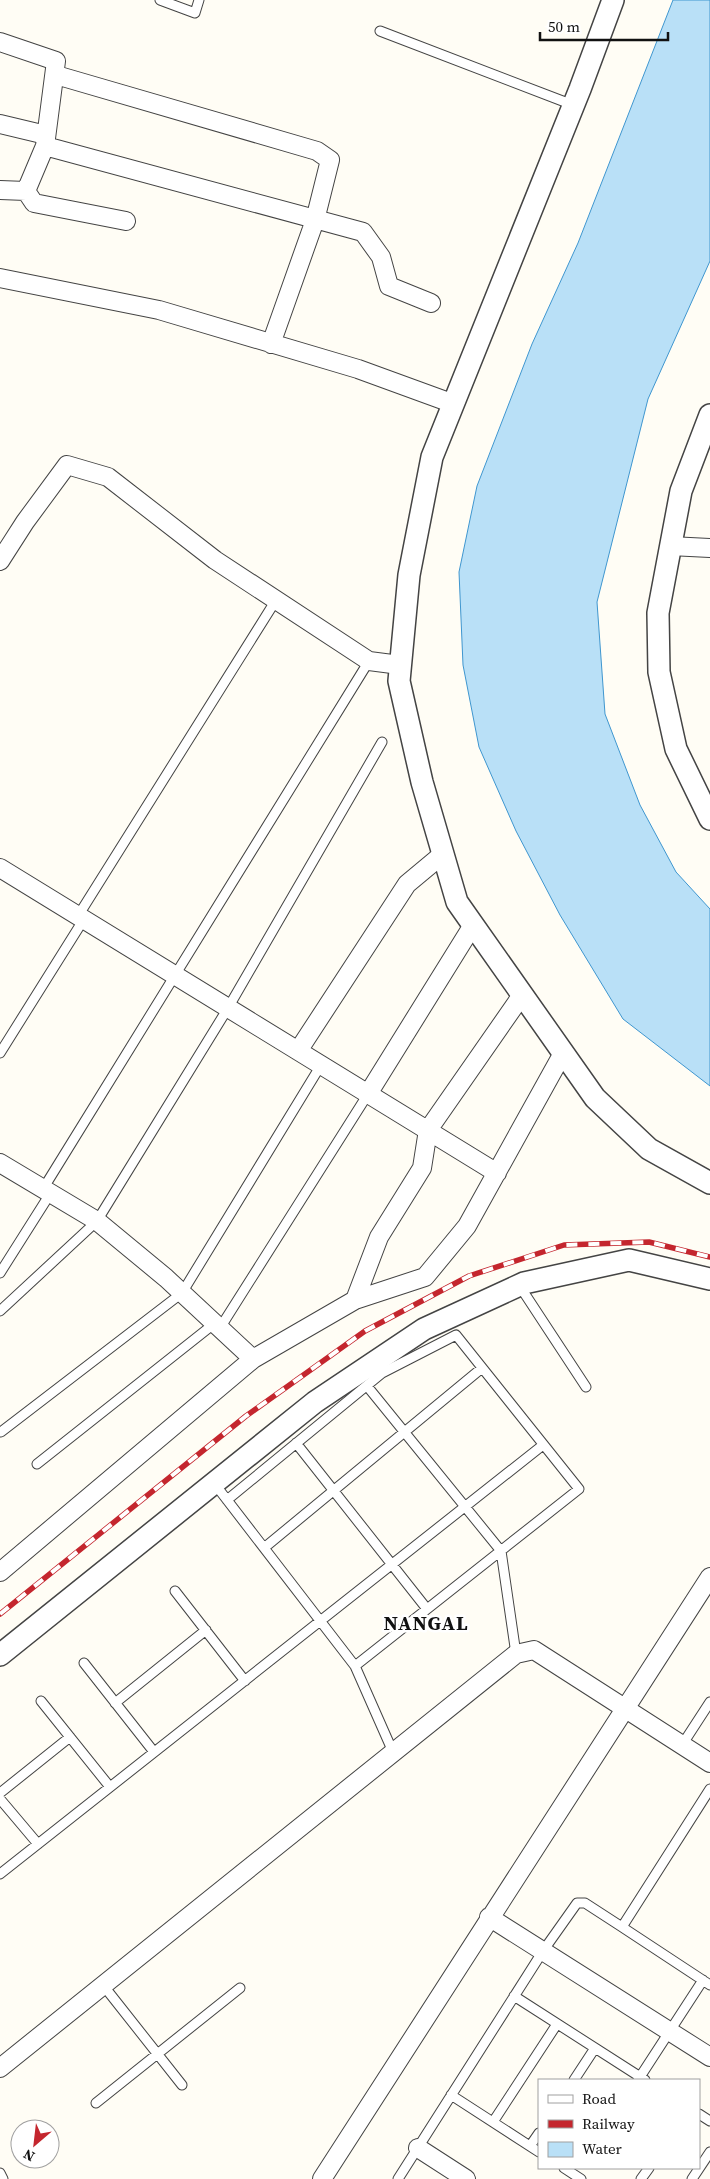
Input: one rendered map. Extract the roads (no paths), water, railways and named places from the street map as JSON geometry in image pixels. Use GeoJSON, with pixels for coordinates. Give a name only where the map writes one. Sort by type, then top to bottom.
{"type":"FeatureCollection","features":[{"type":"Feature","properties":{"kind":"street"},"geometry":{"type":"LineString","coordinates":[[613,0],[573,105],[432,456],[409,575],[399,681],[422,782],[456,902],[595,1098],[649,1149],[710,1183]]}},
{"type":"Feature","properties":{"kind":"street"},"geometry":{"type":"LineString","coordinates":[[0,42],[56,61],[56,75],[46,140],[26,191]]}},
{"type":"Feature","properties":{"kind":"street"},"geometry":{"type":"LineString","coordinates":[[56,75],[317,151],[330,160],[315,220],[272,344]]}},
{"type":"Feature","properties":{"kind":"street"},"geometry":{"type":"LineString","coordinates":[[0,124],[46,140],[315,220],[364,232],[381,257],[389,286],[431,303]]}},
{"type":"Feature","properties":{"kind":"street"},"geometry":{"type":"LineString","coordinates":[[0,190],[26,191]]}},
{"type":"Feature","properties":{"kind":"street"},"geometry":{"type":"LineString","coordinates":[[26,191],[34,202],[126,221]]}},
{"type":"Feature","properties":{"kind":"street"},"geometry":{"type":"LineString","coordinates":[[0,278],[159,310],[358,369],[454,404]]}},
{"type":"Feature","properties":{"kind":"street"},"geometry":{"type":"LineString","coordinates":[[710,416],[681,491],[658,613],[659,672],[676,749],[710,819]]}},
{"type":"Feature","properties":{"kind":"street"},"geometry":{"type":"LineString","coordinates":[[0,561],[25,522],[67,465],[108,476],[215,560],[369,661],[400,664]]}},
{"type":"Feature","properties":{"kind":"street"},"geometry":{"type":"LineString","coordinates":[[670,546],[710,548]]}},
{"type":"Feature","properties":{"kind":"street"},"geometry":{"type":"LineString","coordinates":[[298,1051],[406,884],[443,854]]}},
{"type":"Feature","properties":{"kind":"street"},"geometry":{"type":"LineString","coordinates":[[0,868],[497,1173]]}},
{"type":"Feature","properties":{"kind":"street"},"geometry":{"type":"LineString","coordinates":[[368,1094],[473,926]]}},
{"type":"Feature","properties":{"kind":"street"},"geometry":{"type":"LineString","coordinates":[[355,1300],[379,1237],[422,1168],[428,1130],[522,995]]}},
{"type":"Feature","properties":{"kind":"street"},"geometry":{"type":"LineString","coordinates":[[0,1572],[253,1359],[355,1300],[425,1277],[467,1226],[563,1053]]}},
{"type":"Feature","properties":{"kind":"street"},"geometry":{"type":"LineString","coordinates":[[0,1163],[97,1221],[182,1293],[253,1359]]}},
{"type":"Feature","properties":{"kind":"street"},"geometry":{"type":"LineString","coordinates":[[0,1655],[315,1402],[424,1329],[519,1285],[629,1260],[710,1279]]}},
{"type":"Feature","properties":{"kind":"street"},"geometry":{"type":"LineString","coordinates":[[322,2179],[625,1708],[708,1586]]}},
{"type":"Feature","properties":{"kind":"street"},"geometry":{"type":"LineString","coordinates":[[0,2068],[516,1654],[534,1650],[710,1763]]}},
{"type":"Feature","properties":{"kind":"street"},"geometry":{"type":"LineString","coordinates":[[489,1917],[710,2057]]}},
{"type":"Feature","properties":{"kind":"street"},"geometry":{"type":"LineString","coordinates":[[418,2148],[466,2179]]}},
{"type":"Feature","properties":{"kind":"lane"},"geometry":{"type":"LineString","coordinates":[[160,0],[195,13],[199,0]]}},
{"type":"Feature","properties":{"kind":"lane"},"geometry":{"type":"LineString","coordinates":[[380,31],[573,105]]}},
{"type":"Feature","properties":{"kind":"lane"},"geometry":{"type":"LineString","coordinates":[[0,1053],[276,600]]}},
{"type":"Feature","properties":{"kind":"lane"},"geometry":{"type":"LineString","coordinates":[[0,1273],[46,1191],[174,975],[369,661]]}},
{"type":"Feature","properties":{"kind":"lane"},"geometry":{"type":"LineString","coordinates":[[0,1311],[97,1221],[228,1008],[382,742]]}},
{"type":"Feature","properties":{"kind":"lane"},"geometry":{"type":"LineString","coordinates":[[1,1432],[182,1293],[322,1065]]}},
{"type":"Feature","properties":{"kind":"lane"},"geometry":{"type":"LineString","coordinates":[[37,1464],[217,1325],[368,1094]]}},
{"type":"Feature","properties":{"kind":"lane"},"geometry":{"type":"LineString","coordinates":[[519,1285],[586,1387]]}},
{"type":"Feature","properties":{"kind":"lane"},"geometry":{"type":"LineString","coordinates":[[227,1500],[382,1373],[456,1335],[579,1489],[355,1666]]}},
{"type":"Feature","properties":{"kind":"lane"},"geometry":{"type":"LineString","coordinates":[[264,1548],[482,1368]]}},
{"type":"Feature","properties":{"kind":"lane"},"geometry":{"type":"LineString","coordinates":[[367,1386],[501,1551],[516,1654]]}},
{"type":"Feature","properties":{"kind":"lane"},"geometry":{"type":"LineString","coordinates":[[296,1443],[428,1609]]}},
{"type":"Feature","properties":{"kind":"lane"},"geometry":{"type":"LineString","coordinates":[[0,1874],[543,1445]]}},
{"type":"Feature","properties":{"kind":"lane"},"geometry":{"type":"LineString","coordinates":[[214,1483],[355,1666],[393,1752]]}},
{"type":"Feature","properties":{"kind":"lane"},"geometry":{"type":"LineString","coordinates":[[175,1591],[245,1681]]}},
{"type":"Feature","properties":{"kind":"lane"},"geometry":{"type":"LineString","coordinates":[[115,1703],[206,1630]]}},
{"type":"Feature","properties":{"kind":"lane"},"geometry":{"type":"LineString","coordinates":[[84,1663],[154,1752]]}},
{"type":"Feature","properties":{"kind":"lane"},"geometry":{"type":"LineString","coordinates":[[41,1701],[110,1787]]}},
{"type":"Feature","properties":{"kind":"lane"},"geometry":{"type":"LineString","coordinates":[[682,1745],[710,1702]]}},
{"type":"Feature","properties":{"kind":"lane"},"geometry":{"type":"LineString","coordinates":[[0,1793],[70,1737]]}},
{"type":"Feature","properties":{"kind":"lane"},"geometry":{"type":"LineString","coordinates":[[622,1928],[710,1789]]}},
{"type":"Feature","properties":{"kind":"lane"},"geometry":{"type":"LineString","coordinates":[[0,1799],[38,1844]]}},
{"type":"Feature","properties":{"kind":"lane"},"geometry":{"type":"LineString","coordinates":[[398,2179],[514,1996],[543,1951],[577,1903],[585,1903],[707,1983],[670,2031],[641,2079],[514,1996]]}},
{"type":"Feature","properties":{"kind":"lane"},"geometry":{"type":"LineString","coordinates":[[103,1985],[182,2085]]}},
{"type":"Feature","properties":{"kind":"lane"},"geometry":{"type":"LineString","coordinates":[[96,2103],[240,1988]]}},
{"type":"Feature","properties":{"kind":"lane"},"geometry":{"type":"LineString","coordinates":[[493,2122],[557,2024]]}},
{"type":"Feature","properties":{"kind":"lane"},"geometry":{"type":"LineString","coordinates":[[575,2079],[595,2048]]}},
{"type":"Feature","properties":{"kind":"lane"},"geometry":{"type":"LineString","coordinates":[[451,2096],[538,2151]]}},
{"type":"Feature","properties":{"kind":"lane"},"geometry":{"type":"LineString","coordinates":[[530,2146],[538,2134]]}},
{"type":"Feature","properties":{"kind":"lane"},"geometry":{"type":"LineString","coordinates":[[700,2167],[710,2152]]}},
{"type":"Feature","properties":{"kind":"lane"},"geometry":{"type":"LineString","coordinates":[[566,2169],[578,2175]]}},
{"type":"Feature","properties":{"kind":"lane"},"geometry":{"type":"LineString","coordinates":[[0,2173],[4,2179]]}},
{"type":"Feature","properties":{"kind":"water"},"geometry":{"type":"Polygon","coordinates":[[[673,0],[710,0],[710,261],[648,399],[597,602],[605,714],[640,805],[676,872],[710,909],[710,1086],[623,1019],[560,915],[516,831],[479,747],[463,665],[459,572],[477,486],[532,344],[578,243],[673,0]]]}},
{"type":"Feature","properties":{"kind":"railway"},"geometry":{"type":"LineString","coordinates":[[0,1614],[246,1416],[365,1331],[469,1276],[564,1245],[649,1242],[710,1257]]}},
{"type":"Feature","properties":{"kind":"district","name":"NANGAL"},"geometry":{"type":"Point","coordinates":[426,1623]}}]}
